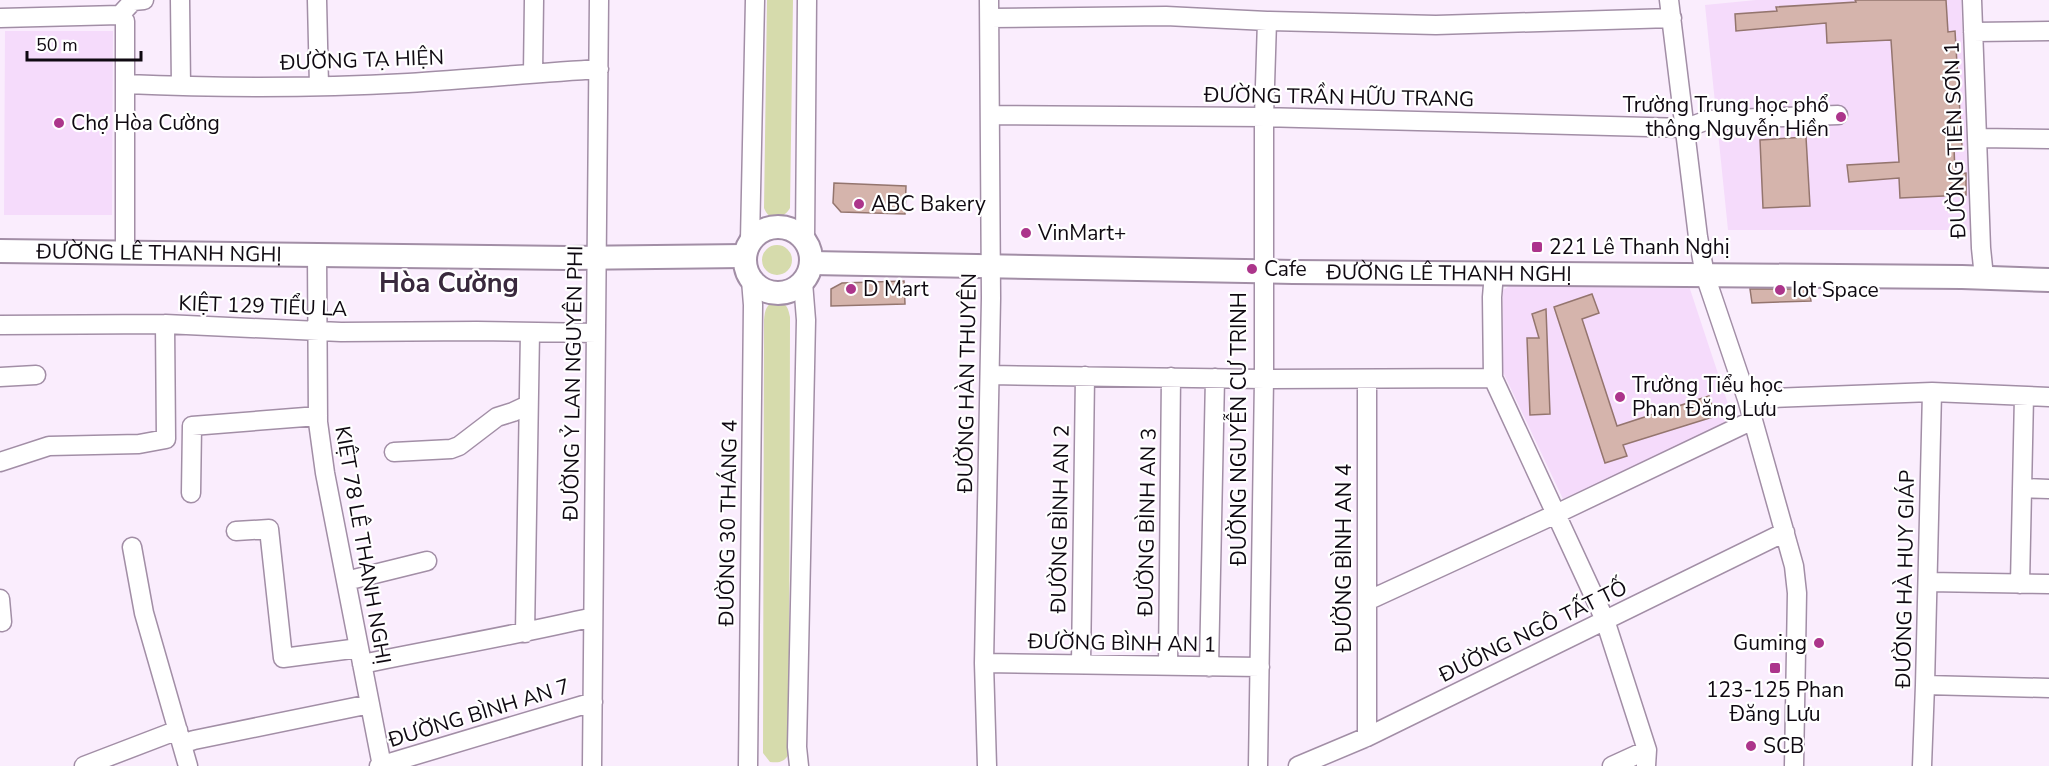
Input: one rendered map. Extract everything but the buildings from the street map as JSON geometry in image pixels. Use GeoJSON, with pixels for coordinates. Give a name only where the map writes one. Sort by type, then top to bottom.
{"type":"FeatureCollection","features":[{"type":"Feature","properties":{"kind":"main road"},"geometry":{"type":"LineString","coordinates":[[783,226],[805,240],[807,272],[796,288],[777,294],[767,292],[751,280],[745,266],[747,248],[765,229],[783,226]]}},
{"type":"Feature","properties":{"kind":"main road","name":"ĐƯỜNG LÊ THANH NGHỊ"},"geometry":{"type":"LineString","coordinates":[[0,251],[597,256],[747,248]]}},
{"type":"Feature","properties":{"kind":"main road","name":"ĐƯỜNG LÊ THANH NGHỊ"},"geometry":{"type":"LineString","coordinates":[[807,272],[991,265],[1293,272],[2049,280]]}},
{"type":"Feature","properties":{"kind":"street"},"geometry":{"type":"LineString","coordinates":[[0,18],[120,15],[134,1],[144,0]]}},
{"type":"Feature","properties":{"kind":"street"},"geometry":{"type":"LineString","coordinates":[[180,0],[181,86]]}},
{"type":"Feature","properties":{"kind":"street"},"geometry":{"type":"LineString","coordinates":[[317,0],[319,86]]}},
{"type":"Feature","properties":{"kind":"street"},"geometry":{"type":"LineString","coordinates":[[533,73],[534,0]]}},
{"type":"Feature","properties":{"kind":"street","name":"ĐƯỜNG Ỷ LAN NGUYÊN PHI"},"geometry":{"type":"LineString","coordinates":[[592,766],[599,0]]}},
{"type":"Feature","properties":{"kind":"street"},"geometry":{"type":"LineString","coordinates":[[747,248],[755,0]]}},
{"type":"Feature","properties":{"kind":"street"},"geometry":{"type":"LineString","coordinates":[[805,240],[807,0]]}},
{"type":"Feature","properties":{"kind":"street","name":"ĐƯỜNG TIÊN SƠN 1"},"geometry":{"type":"LineString","coordinates":[[1972,0],[1984,278]]}},
{"type":"Feature","properties":{"kind":"street"},"geometry":{"type":"LineString","coordinates":[[989,9],[1166,8],[1267,21],[1436,25],[1670,9],[1698,237],[1705,275],[1747,399],[1794,566],[1797,593],[1794,766]]}},
{"type":"Feature","properties":{"kind":"street","name":"ĐƯỜNG HÀN THUYÊN"},"geometry":{"type":"LineString","coordinates":[[987,766],[984,663],[991,265],[989,9]]}},
{"type":"Feature","properties":{"kind":"street"},"geometry":{"type":"LineString","coordinates":[[120,15],[125,21],[125,252]]}},
{"type":"Feature","properties":{"kind":"street","name":"ĐƯỜNG NGUYỄN CƯ TRINH"},"geometry":{"type":"LineString","coordinates":[[1258,766],[1264,379],[1264,117],[1267,21]]}},
{"type":"Feature","properties":{"kind":"street"},"geometry":{"type":"LineString","coordinates":[[1973,32],[2049,32]]}},
{"type":"Feature","properties":{"kind":"street","name":"ĐƯỜNG TẠ HIỆN"},"geometry":{"type":"LineString","coordinates":[[126,84],[319,86],[410,83],[599,69]]}},
{"type":"Feature","properties":{"kind":"street","name":"ĐƯỜNG TRẦN HỮU TRANG"},"geometry":{"type":"LineString","coordinates":[[990,115],[1264,117],[1686,128],[1708,120],[1838,115]]}},
{"type":"Feature","properties":{"kind":"street"},"geometry":{"type":"LineString","coordinates":[[1978,138],[2049,139]]}},
{"type":"Feature","properties":{"kind":"street"},"geometry":{"type":"LineString","coordinates":[[317,254],[317,331]]}},
{"type":"Feature","properties":{"kind":"street"},"geometry":{"type":"LineString","coordinates":[[799,766],[797,747],[807,272]]}},
{"type":"Feature","properties":{"kind":"street"},"geometry":{"type":"LineString","coordinates":[[1494,273],[1493,378],[1605,620],[1646,758],[1612,766]]}},
{"type":"Feature","properties":{"kind":"street","name":"ĐƯỜNG 30 THÁNG 4"},"geometry":{"type":"LineString","coordinates":[[748,766],[753,305],[751,280]]}},
{"type":"Feature","properties":{"kind":"street"},"geometry":{"type":"LineString","coordinates":[[0,462],[49,446],[139,444],[166,439],[165,324]]}},
{"type":"Feature","properties":{"kind":"street","name":"KIỆT 129 TIỂU LA"},"geometry":{"type":"LineString","coordinates":[[0,325],[165,324],[317,331],[596,333]]}},
{"type":"Feature","properties":{"kind":"street","name":"KIỆT 78 LÊ THANH NGHỊ"},"geometry":{"type":"LineString","coordinates":[[317,331],[318,416],[325,472],[381,766]]}},
{"type":"Feature","properties":{"kind":"street"},"geometry":{"type":"LineString","coordinates":[[525,633],[530,332]]}},
{"type":"Feature","properties":{"kind":"street"},"geometry":{"type":"LineString","coordinates":[[0,377],[36,375]]}},
{"type":"Feature","properties":{"kind":"street"},"geometry":{"type":"LineString","coordinates":[[990,375],[1264,379],[1493,378]]}},
{"type":"Feature","properties":{"kind":"street","name":"ĐƯỜNG BÌNH AN 2"},"geometry":{"type":"LineString","coordinates":[[1081,664],[1085,376]]}},
{"type":"Feature","properties":{"kind":"street","name":"ĐƯỜNG BÌNH AN 3"},"geometry":{"type":"LineString","coordinates":[[1168,666],[1171,377]]}},
{"type":"Feature","properties":{"kind":"street"},"geometry":{"type":"LineString","coordinates":[[1209,667],[1215,378]]}},
{"type":"Feature","properties":{"kind":"street","name":"ĐƯỜNG BÌNH AN 4"},"geometry":{"type":"LineString","coordinates":[[1367,379],[1367,737]]}},
{"type":"Feature","properties":{"kind":"street"},"geometry":{"type":"LineString","coordinates":[[1747,399],[1932,393],[2049,397]]}},
{"type":"Feature","properties":{"kind":"street","name":"ĐƯỜNG HÀ HUY GIÁP"},"geometry":{"type":"LineString","coordinates":[[1922,766],[1926,685],[1932,393]]}},
{"type":"Feature","properties":{"kind":"street"},"geometry":{"type":"LineString","coordinates":[[2020,584],[2024,396]]}},
{"type":"Feature","properties":{"kind":"street"},"geometry":{"type":"LineString","coordinates":[[394,452],[451,449],[459,446],[497,417],[528,405]]}},
{"type":"Feature","properties":{"kind":"street"},"geometry":{"type":"LineString","coordinates":[[191,493],[192,426],[318,416]]}},
{"type":"Feature","properties":{"kind":"street"},"geometry":{"type":"LineString","coordinates":[[1367,601],[1753,420]]}},
{"type":"Feature","properties":{"kind":"street"},"geometry":{"type":"LineString","coordinates":[[2022,488],[2049,489]]}},
{"type":"Feature","properties":{"kind":"street"},"geometry":{"type":"LineString","coordinates":[[236,531],[269,528],[283,658],[360,656],[525,633],[593,617]]}},
{"type":"Feature","properties":{"kind":"street","name":"ĐƯỜNG NGÔ TẤT TỐ"},"geometry":{"type":"LineString","coordinates":[[1298,766],[1367,737],[1785,532]]}},
{"type":"Feature","properties":{"kind":"street"},"geometry":{"type":"LineString","coordinates":[[132,547],[144,613],[188,766]]}},
{"type":"Feature","properties":{"kind":"street"},"geometry":{"type":"LineString","coordinates":[[346,581],[427,561]]}},
{"type":"Feature","properties":{"kind":"street"},"geometry":{"type":"LineString","coordinates":[[1928,582],[2049,584]]}},
{"type":"Feature","properties":{"kind":"street"},"geometry":{"type":"LineString","coordinates":[[0,599],[2,622]]}},
{"type":"Feature","properties":{"kind":"street","name":"ĐƯỜNG BÌNH AN 1"},"geometry":{"type":"LineString","coordinates":[[984,663],[1260,667]]}},
{"type":"Feature","properties":{"kind":"street"},"geometry":{"type":"LineString","coordinates":[[1926,685],[2049,688]]}},
{"type":"Feature","properties":{"kind":"street","name":"ĐƯỜNG BÌNH AN 7"},"geometry":{"type":"LineString","coordinates":[[381,766],[593,702]]}},
{"type":"Feature","properties":{"kind":"street"},"geometry":{"type":"LineString","coordinates":[[84,766],[180,737],[194,740],[370,704]]}},
{"type":"Feature","properties":{"kind":"shaded area","name":"Trường Trung học phổ thông Nguyễn Hiền"},"geometry":{"type":"Polygon","coordinates":[[[1756,0],[1961,0],[1971,230],[1728,230],[1705,5],[1756,0]]]}},
{"type":"Feature","properties":{"kind":"shaded area","name":"Chợ Hòa Cường"},"geometry":{"type":"Polygon","coordinates":[[[5,31],[113,31],[112,215],[4,215],[5,31]]]}},
{"type":"Feature","properties":{"kind":"shaded area","name":"Trường Tiểu học Phan Đăng Lưu"},"geometry":{"type":"Polygon","coordinates":[[[1516,282],[1688,283],[1734,422],[1563,499],[1503,372],[1503,290],[1516,282]]]}},
{"type":"Feature","properties":{"kind":"green space"},"geometry":{"type":"Polygon","coordinates":[[[767,0],[793,0],[790,208],[784,215],[776,218],[769,216],[764,208],[767,0]]]}},
{"type":"Feature","properties":{"kind":"green space"},"geometry":{"type":"Polygon","coordinates":[[[777,245],[783,246],[791,254],[791,266],[783,274],[777,275],[771,274],[763,266],[762,260],[763,254],[771,246],[777,245]]]}},
{"type":"Feature","properties":{"kind":"green space"},"geometry":{"type":"Polygon","coordinates":[[[777,302],[786,306],[790,317],[789,754],[781,761],[770,762],[763,753],[764,320],[767,308],[770,304],[777,302]]]}},
{"type":"Feature","properties":{"kind":"place","name":"Trường Trung học phổ thông Nguyễn Hiền"},"geometry":{"type":"Point","coordinates":[1841,117]}},
{"type":"Feature","properties":{"kind":"place","name":"Chợ Hòa Cường"},"geometry":{"type":"Point","coordinates":[59,123]}},
{"type":"Feature","properties":{"kind":"place","name":"ABC Bakery"},"geometry":{"type":"Point","coordinates":[859,204]}},
{"type":"Feature","properties":{"kind":"place","name":"VinMart+"},"geometry":{"type":"Point","coordinates":[1026,233]}},
{"type":"Feature","properties":{"kind":"place","name":"221 Lê Thanh Nghị"},"geometry":{"type":"Point","coordinates":[1537,247]}},
{"type":"Feature","properties":{"kind":"place","name":"Cafe"},"geometry":{"type":"Point","coordinates":[1252,269]}},
{"type":"Feature","properties":{"kind":"place","name":"D Mart"},"geometry":{"type":"Point","coordinates":[851,289]}},
{"type":"Feature","properties":{"kind":"place","name":"Iot Space"},"geometry":{"type":"Point","coordinates":[1780,290]}},
{"type":"Feature","properties":{"kind":"place","name":"Trường Tiểu học Phan Đăng Lưu"},"geometry":{"type":"Point","coordinates":[1620,397]}},
{"type":"Feature","properties":{"kind":"place","name":"Guming"},"geometry":{"type":"Point","coordinates":[1819,643]}},
{"type":"Feature","properties":{"kind":"place","name":"123-125 Phan Đăng Lưu"},"geometry":{"type":"Point","coordinates":[1775,668]}},
{"type":"Feature","properties":{"kind":"place","name":"SCB"},"geometry":{"type":"Point","coordinates":[1751,746]}},
{"type":"Feature","properties":{"kind":"district","name":"Hòa Cường"},"geometry":{"type":"Point","coordinates":[449,283]}}]}
